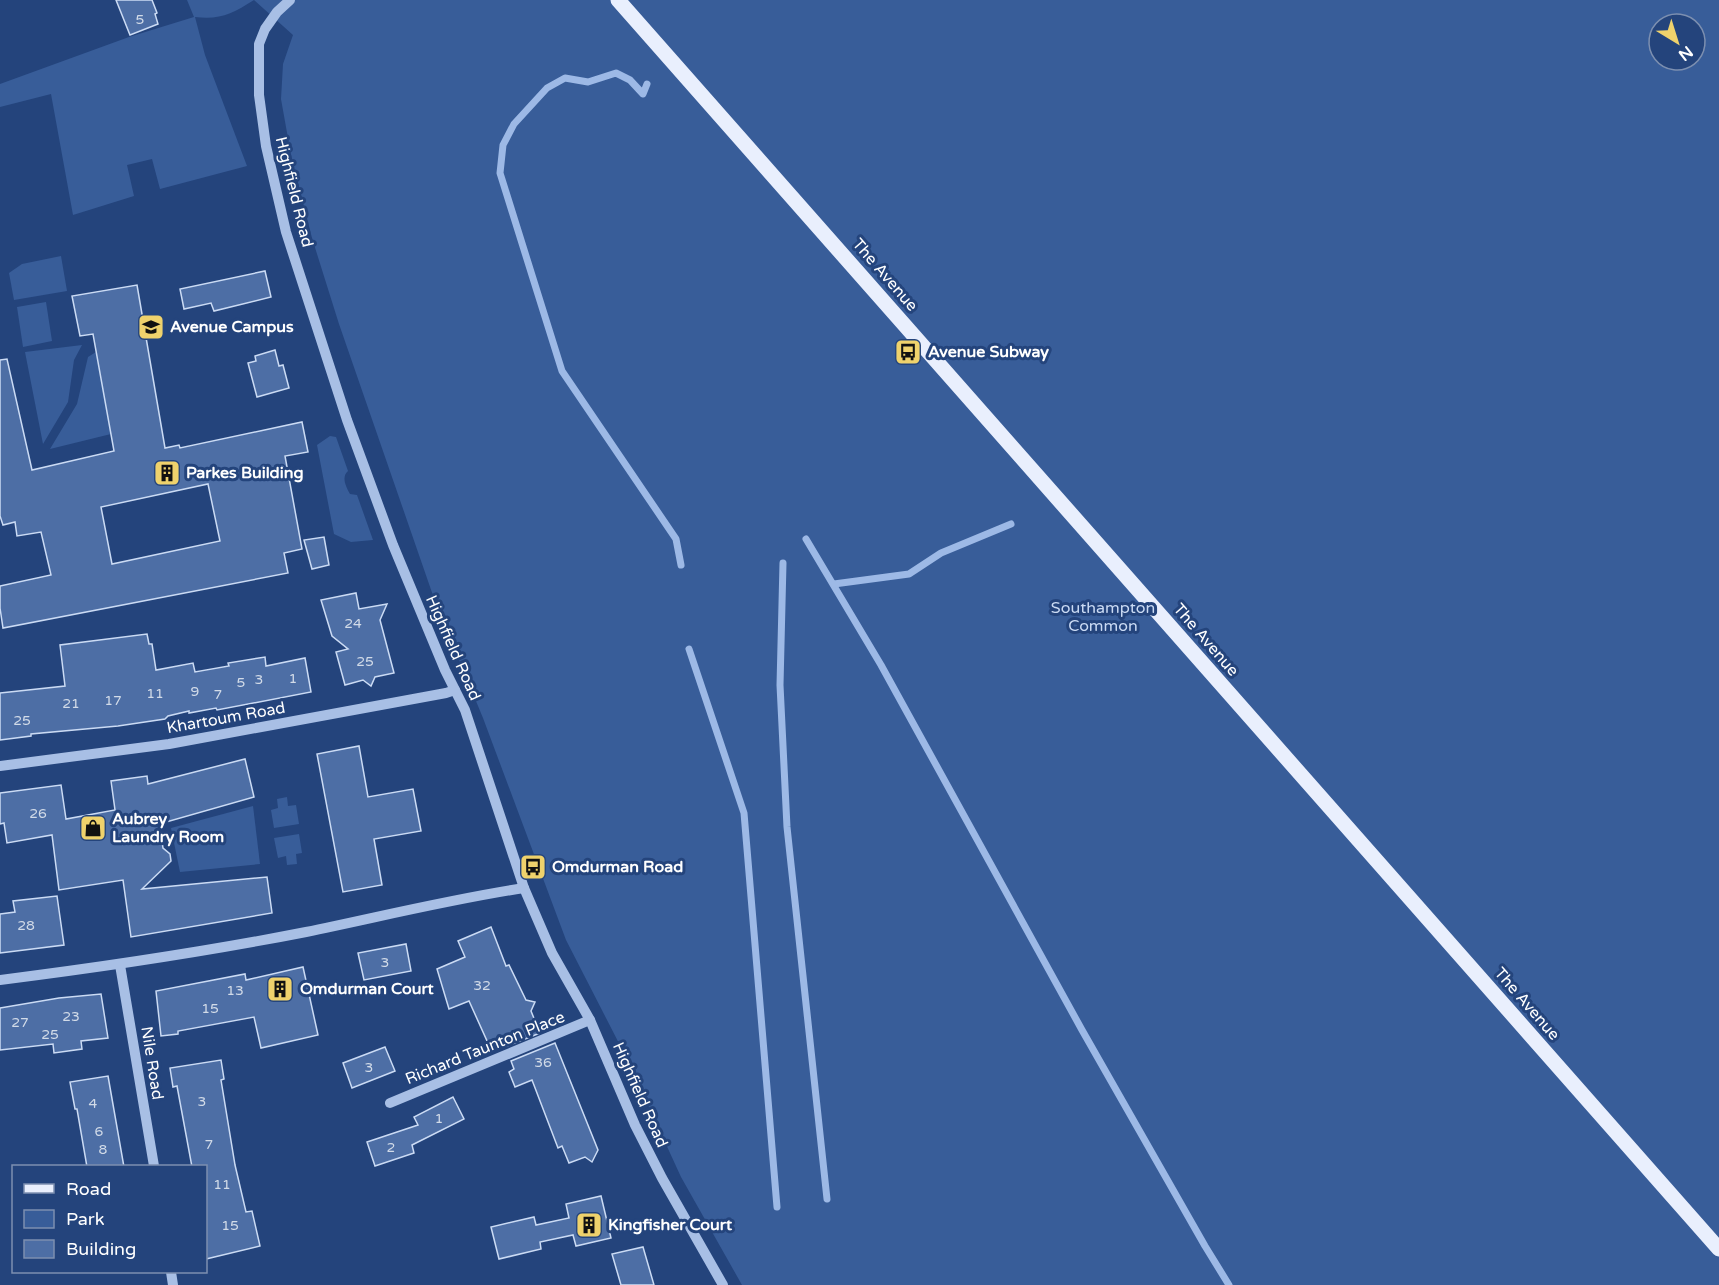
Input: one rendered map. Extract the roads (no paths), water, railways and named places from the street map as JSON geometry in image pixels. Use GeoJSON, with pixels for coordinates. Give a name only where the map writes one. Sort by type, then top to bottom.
{"type":"FeatureCollection","features":[{"type":"Feature","properties":{"kind":"main road","name":"The Avenue"},"geometry":{"type":"LineString","coordinates":[[618,0],[1719,1249]]}},
{"type":"Feature","properties":{"kind":"street","name":"Highfield Road"},"geometry":{"type":"LineString","coordinates":[[290,0],[277,12],[265,29],[259,44],[259,95],[271,169],[286,232],[344,410],[418,608],[478,745],[524,888],[552,953],[591,1020],[635,1125],[662,1178],[723,1285]]}},
{"type":"Feature","properties":{"kind":"street","name":"Khartoum Road"},"geometry":{"type":"LineString","coordinates":[[0,766],[169,744],[455,690]]}},
{"type":"Feature","properties":{"kind":"street"},"geometry":{"type":"LineString","coordinates":[[0,980],[120,965],[304,932],[480,894],[524,888]]}},
{"type":"Feature","properties":{"kind":"street","name":"Nile Road"},"geometry":{"type":"LineString","coordinates":[[120,965],[154,1165]]}},
{"type":"Feature","properties":{"kind":"street","name":"Richard Taunton Place"},"geometry":{"type":"LineString","coordinates":[[390,1103],[591,1020]]}},
{"type":"Feature","properties":{"kind":"waterway"},"geometry":{"type":"LineString","coordinates":[[647,84],[643,94],[630,80],[616,73],[588,82],[565,78],[547,88],[514,124],[503,145],[500,173],[562,371],[676,539],[681,565]]}},
{"type":"Feature","properties":{"kind":"waterway"},"geometry":{"type":"LineString","coordinates":[[834,584],[909,574],[941,553],[1011,524]]}},
{"type":"Feature","properties":{"kind":"waterway"},"geometry":{"type":"LineString","coordinates":[[806,539],[881,665],[1082,1030],[1229,1285]]}},
{"type":"Feature","properties":{"kind":"waterway"},"geometry":{"type":"LineString","coordinates":[[783,563],[780,685],[787,827],[827,1199]]}},
{"type":"Feature","properties":{"kind":"waterway"},"geometry":{"type":"LineString","coordinates":[[689,649],[744,813],[777,1207]]}},
{"type":"Feature","properties":{"kind":"place","name":"Avenue Campus"},"geometry":{"type":"Point","coordinates":[151,327]}},
{"type":"Feature","properties":{"kind":"place","name":"Avenue Subway"},"geometry":{"type":"Point","coordinates":[908,352]}},
{"type":"Feature","properties":{"kind":"place","name":"Parkes Building"},"geometry":{"type":"Point","coordinates":[167,473]}},
{"type":"Feature","properties":{"kind":"place","name":"Aubrey Laundry Room"},"geometry":{"type":"Point","coordinates":[93,828]}},
{"type":"Feature","properties":{"kind":"place","name":"Omdurman Road"},"geometry":{"type":"Point","coordinates":[533,867]}},
{"type":"Feature","properties":{"kind":"place","name":"Omdurman Court"},"geometry":{"type":"Point","coordinates":[280,989]}},
{"type":"Feature","properties":{"kind":"place","name":"Kingfisher Court"},"geometry":{"type":"Point","coordinates":[589,1225]}},
{"type":"Feature","properties":{"kind":"park label","name":"Southampton Common"},"geometry":{"type":"Point","coordinates":[1103,617]}}]}
